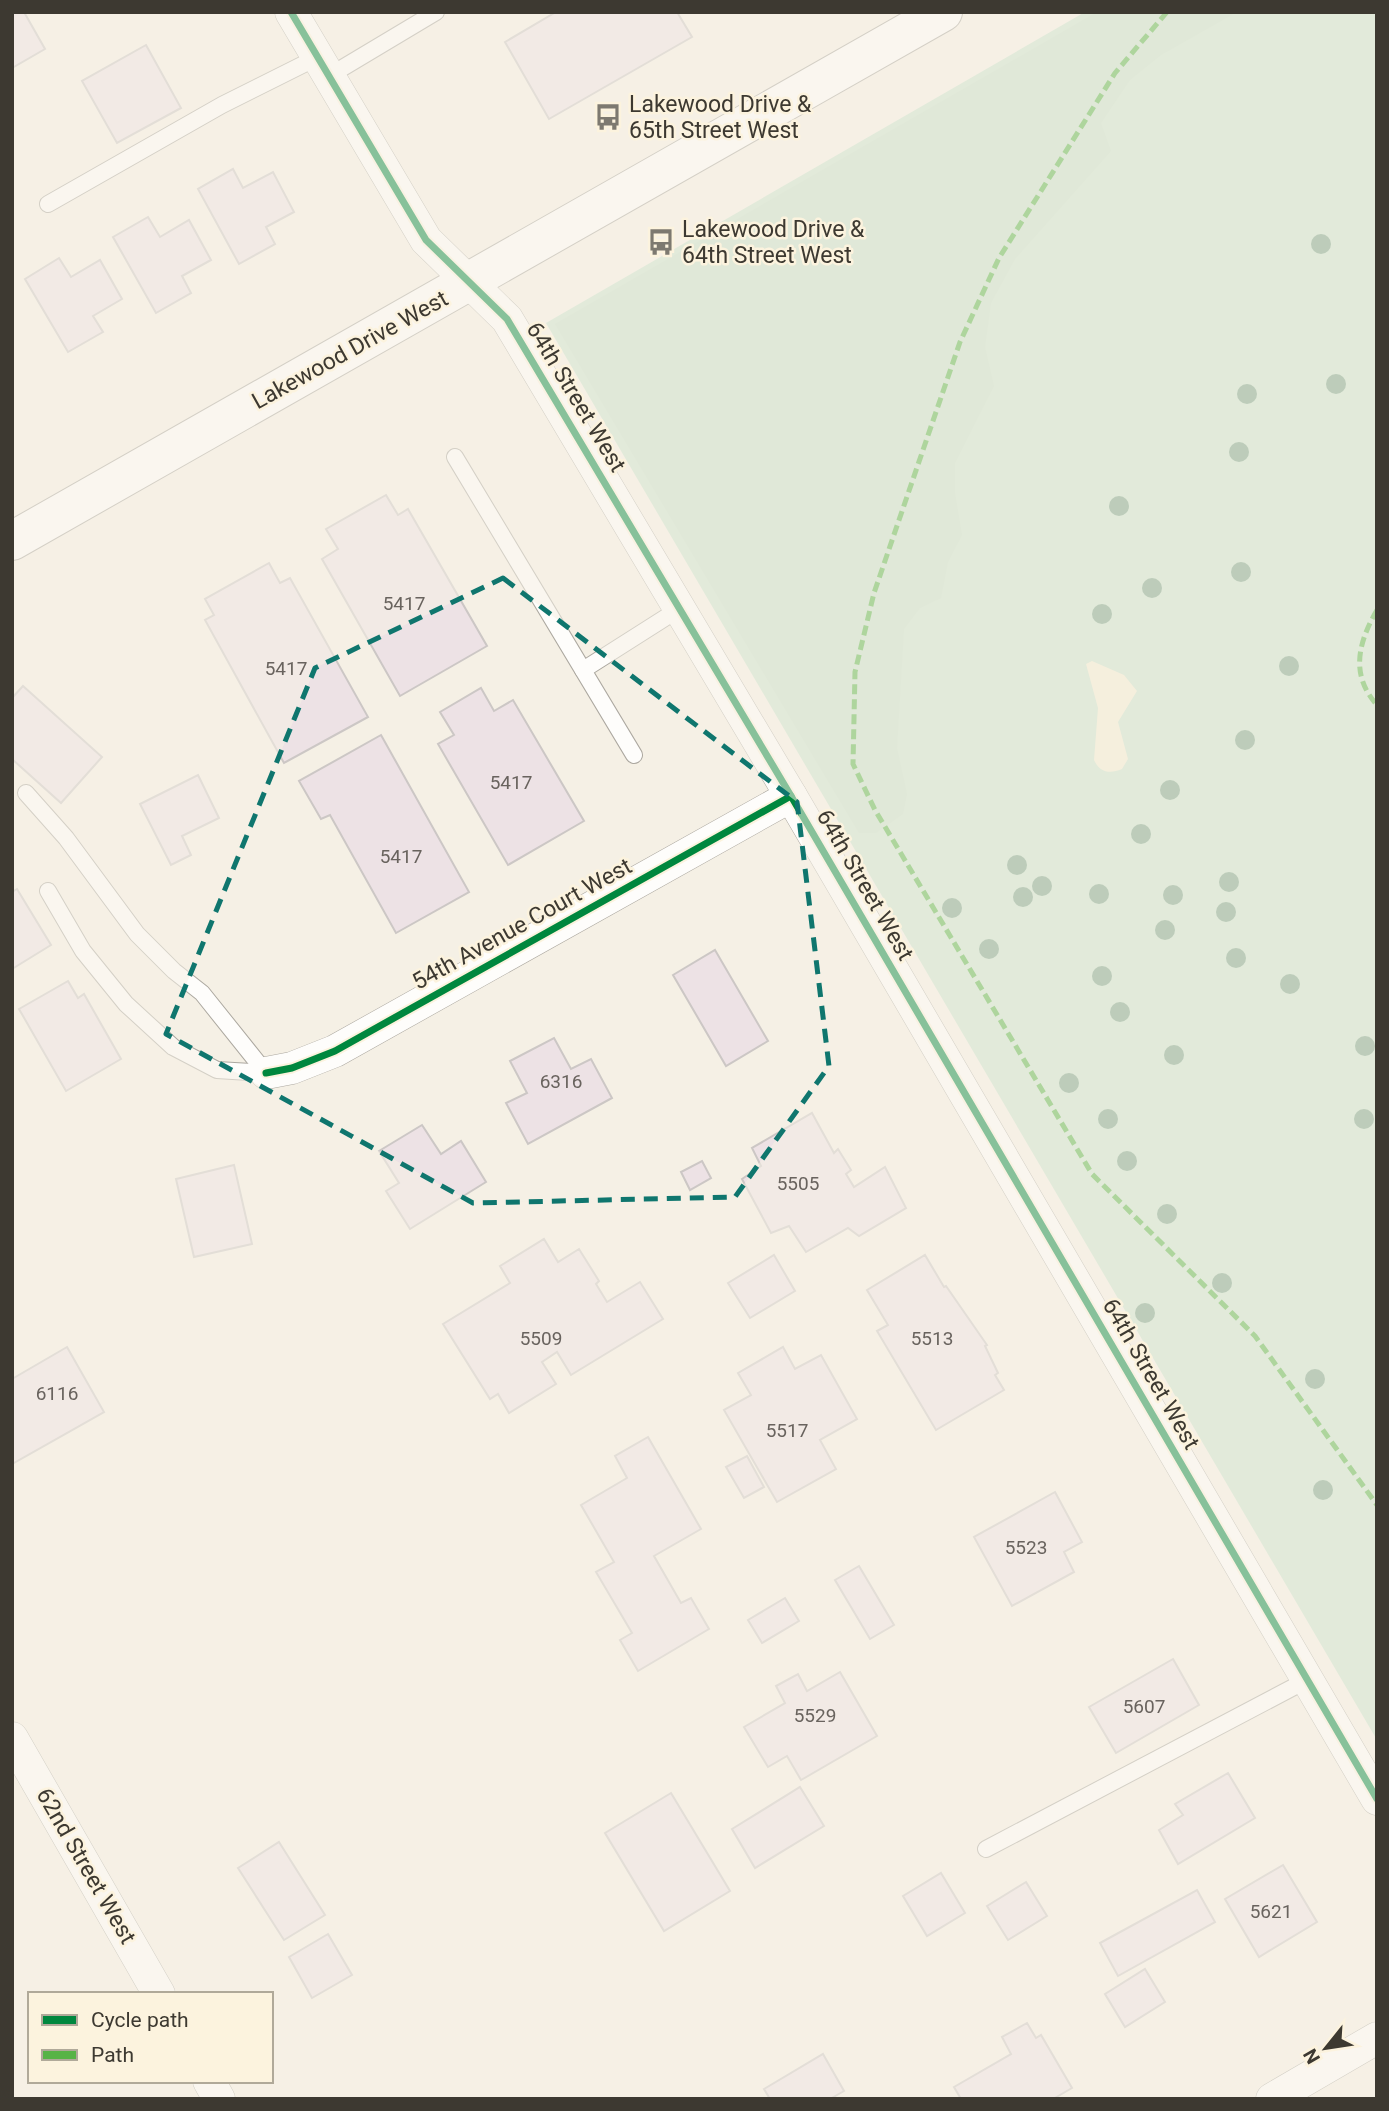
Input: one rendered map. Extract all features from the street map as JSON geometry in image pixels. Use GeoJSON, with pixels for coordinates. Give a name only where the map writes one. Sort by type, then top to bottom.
{"type":"FeatureCollection","features":[{"type":"Feature","properties":{"kind":"main road","name":"Lakewood Drive West"},"geometry":{"type":"LineString","coordinates":[[12,541],[943,12]]}},
{"type":"Feature","properties":{"kind":"street","name":"64th Street West"},"geometry":{"type":"LineString","coordinates":[[291,12],[426,240],[468,284],[507,319],[791,796],[1377,1799]]}},
{"type":"Feature","properties":{"kind":"street","name":"54th Avenue Court West"},"geometry":{"type":"LineString","coordinates":[[266,1073],[292,1068],[335,1051],[791,796]]}},
{"type":"Feature","properties":{"kind":"street","name":"62nd Street West"},"geometry":{"type":"LineString","coordinates":[[12,1738],[158,1992]]}},
{"type":"Feature","properties":{"kind":"street"},"geometry":{"type":"LineString","coordinates":[[1272,2099],[1377,2038]]}},
{"type":"Feature","properties":{"kind":"street"},"geometry":{"type":"LineString","coordinates":[[210,2083],[219,2099]]}},
{"type":"Feature","properties":{"kind":"lane"},"geometry":{"type":"LineString","coordinates":[[48,204],[222,105],[323,67],[436,12]]}},
{"type":"Feature","properties":{"kind":"lane"},"geometry":{"type":"LineString","coordinates":[[455,457],[634,755]]}},
{"type":"Feature","properties":{"kind":"lane"},"geometry":{"type":"LineString","coordinates":[[583,670],[680,609]]}},
{"type":"Feature","properties":{"kind":"lane"},"geometry":{"type":"LineString","coordinates":[[26,793],[66,838],[137,934],[174,971],[202,993],[266,1073]]}},
{"type":"Feature","properties":{"kind":"lane"},"geometry":{"type":"LineString","coordinates":[[48,891],[83,951],[126,1004],[173,1047],[218,1070],[266,1073]]}},
{"type":"Feature","properties":{"kind":"lane"},"geometry":{"type":"LineString","coordinates":[[986,1849],[1307,1680]]}},
{"type":"Feature","properties":{"kind":"highlighted area"},"geometry":{"type":"Polygon","coordinates":[[[503,578],[797,802],[829,1066],[735,1197],[473,1203],[166,1034],[315,668],[503,578]]]}},
{"type":"Feature","properties":{"kind":"green space"},"geometry":{"type":"Polygon","coordinates":[[[1085,12],[1377,12],[1377,1740],[546,323],[1085,12]]]}},
{"type":"Feature","properties":{"kind":"green space"},"geometry":{"type":"Polygon","coordinates":[[[1097,12],[1237,12],[1161,55],[1130,80],[1101,123],[1111,151],[1015,259],[991,303],[985,347],[994,386],[955,463],[955,493],[962,535],[948,562],[941,598],[920,608],[904,629],[897,748],[907,794],[903,814],[876,833],[859,833],[555,324],[1097,12]]]}},
{"type":"Feature","properties":{"kind":"sand"},"geometry":{"type":"Polygon","coordinates":[[[1092,661],[1124,675],[1137,691],[1118,722],[1128,759],[1122,769],[1113,772],[1102,770],[1094,760],[1098,708],[1086,664],[1092,661]]]}},
{"type":"Feature","properties":{"kind":"building"},"geometry":{"type":"Polygon","coordinates":[[[12,12],[24,12],[45,49],[12,68],[12,12]]]}},
{"type":"Feature","properties":{"kind":"building"},"geometry":{"type":"Polygon","coordinates":[[[556,12],[677,12],[692,37],[549,119],[505,42],[556,12]]]}},
{"type":"Feature","properties":{"kind":"building"},"geometry":{"type":"Polygon","coordinates":[[[146,45],[181,108],[117,143],[82,81],[146,45]]]}},
{"type":"Feature","properties":{"kind":"building"},"geometry":{"type":"Polygon","coordinates":[[[233,169],[243,188],[273,172],[294,212],[266,227],[275,244],[239,264],[198,189],[233,169]]]}},
{"type":"Feature","properties":{"kind":"building"},"geometry":{"type":"Polygon","coordinates":[[[148,217],[160,237],[189,220],[211,260],[182,276],[191,293],[156,313],[113,237],[148,217]]]}},
{"type":"Feature","properties":{"kind":"building"},"geometry":{"type":"Polygon","coordinates":[[[59,258],[71,277],[100,260],[122,299],[93,316],[103,332],[68,352],[25,279],[59,258]]]}},
{"type":"Feature","properties":{"kind":"building"},"geometry":{"type":"Polygon","coordinates":[[[386,495],[398,515],[408,509],[487,646],[400,696],[322,559],[338,549],[326,529],[386,495]]]}},
{"type":"Feature","properties":{"kind":"building"},"geometry":{"type":"Polygon","coordinates":[[[269,563],[280,583],[290,578],[368,717],[284,763],[205,620],[214,615],[205,599],[269,563]]]}},
{"type":"Feature","properties":{"kind":"building"},"geometry":{"type":"Polygon","coordinates":[[[23,686],[102,757],[61,803],[12,759],[12,698],[23,686]]]}},
{"type":"Feature","properties":{"kind":"building"},"geometry":{"type":"Polygon","coordinates":[[[481,688],[494,711],[513,700],[584,821],[508,865],[438,744],[454,735],[440,712],[481,688]]]}},
{"type":"Feature","properties":{"kind":"building"},"geometry":{"type":"Polygon","coordinates":[[[381,735],[469,892],[396,933],[330,815],[321,819],[299,781],[381,735]]]}},
{"type":"Feature","properties":{"kind":"building"},"geometry":{"type":"Polygon","coordinates":[[[198,775],[219,818],[182,836],[191,855],[171,865],[140,804],[198,775]]]}},
{"type":"Feature","properties":{"kind":"building"},"geometry":{"type":"Polygon","coordinates":[[[17,889],[51,945],[12,969],[12,892],[17,889]]]}},
{"type":"Feature","properties":{"kind":"building"},"geometry":{"type":"Polygon","coordinates":[[[715,950],[768,1041],[726,1066],[673,975],[715,950]]]}},
{"type":"Feature","properties":{"kind":"building"},"geometry":{"type":"Polygon","coordinates":[[[68,981],[78,998],[84,994],[121,1059],[66,1091],[19,1009],[68,981]]]}},
{"type":"Feature","properties":{"kind":"building"},"geometry":{"type":"Polygon","coordinates":[[[554,1038],[571,1069],[591,1059],[612,1098],[528,1144],[506,1103],[527,1093],[510,1061],[554,1038]]]}},
{"type":"Feature","properties":{"kind":"building"},"geometry":{"type":"Polygon","coordinates":[[[812,1113],[834,1153],[838,1149],[851,1170],[846,1174],[854,1187],[885,1167],[906,1208],[859,1236],[848,1228],[806,1252],[789,1226],[771,1233],[742,1179],[761,1166],[752,1148],[812,1113]]]}},
{"type":"Feature","properties":{"kind":"building"},"geometry":{"type":"Polygon","coordinates":[[[422,1125],[441,1154],[461,1141],[486,1182],[410,1229],[386,1191],[399,1183],[379,1151],[422,1125]]]}},
{"type":"Feature","properties":{"kind":"building"},"geometry":{"type":"Polygon","coordinates":[[[702,1161],[711,1178],[690,1190],[681,1172],[702,1161]]]}},
{"type":"Feature","properties":{"kind":"building"},"geometry":{"type":"Polygon","coordinates":[[[234,1165],[252,1244],[194,1257],[176,1179],[234,1165]]]}},
{"type":"Feature","properties":{"kind":"building"},"geometry":{"type":"Polygon","coordinates":[[[544,1239],[558,1262],[579,1249],[599,1281],[596,1284],[607,1302],[640,1282],[663,1319],[571,1375],[557,1352],[542,1362],[556,1384],[509,1413],[498,1394],[490,1399],[443,1324],[510,1283],[500,1266],[544,1239]]]}},
{"type":"Feature","properties":{"kind":"building"},"geometry":{"type":"Polygon","coordinates":[[[774,1255],[795,1291],[750,1318],[728,1283],[774,1255]]]}},
{"type":"Feature","properties":{"kind":"building"},"geometry":{"type":"Polygon","coordinates":[[[925,1255],[944,1287],[946,1286],[987,1345],[985,1346],[998,1373],[995,1375],[1004,1390],[936,1430],[877,1331],[888,1325],[867,1290],[925,1255]]]}},
{"type":"Feature","properties":{"kind":"building"},"geometry":{"type":"Polygon","coordinates":[[[67,1347],[104,1412],[12,1464],[12,1379],[67,1347]]]}},
{"type":"Feature","properties":{"kind":"building"},"geometry":{"type":"Polygon","coordinates":[[[783,1347],[795,1369],[821,1355],[857,1419],[820,1440],[836,1469],[777,1502],[724,1410],[751,1395],[738,1373],[783,1347]]]}},
{"type":"Feature","properties":{"kind":"building"},"geometry":{"type":"Polygon","coordinates":[[[648,1437],[701,1529],[654,1556],[681,1603],[691,1598],[709,1629],[638,1671],[620,1640],[632,1633],[596,1572],[614,1562],[581,1505],[627,1478],[615,1456],[648,1437]]]}},
{"type":"Feature","properties":{"kind":"building"},"geometry":{"type":"Polygon","coordinates":[[[747,1456],[764,1487],[744,1498],[726,1467],[747,1456]]]}},
{"type":"Feature","properties":{"kind":"building"},"geometry":{"type":"Polygon","coordinates":[[[1055,1492],[1082,1542],[1064,1552],[1074,1572],[1012,1606],[974,1537],[1055,1492]]]}},
{"type":"Feature","properties":{"kind":"building"},"geometry":{"type":"Polygon","coordinates":[[[859,1566],[894,1625],[870,1639],[835,1580],[859,1566]]]}},
{"type":"Feature","properties":{"kind":"building"},"geometry":{"type":"Polygon","coordinates":[[[785,1598],[799,1621],[762,1643],[748,1620],[785,1598]]]}},
{"type":"Feature","properties":{"kind":"building"},"geometry":{"type":"Polygon","coordinates":[[[1173,1659],[1199,1705],[1116,1753],[1089,1707],[1173,1659]]]}},
{"type":"Feature","properties":{"kind":"building"},"geometry":{"type":"Polygon","coordinates":[[[840,1672],[877,1736],[801,1780],[787,1756],[768,1767],[744,1727],[785,1703],[776,1686],[798,1674],[807,1691],[840,1672]]]}},
{"type":"Feature","properties":{"kind":"building"},"geometry":{"type":"Polygon","coordinates":[[[1228,1773],[1255,1818],[1178,1864],[1159,1830],[1183,1815],[1175,1804],[1228,1773]]]}},
{"type":"Feature","properties":{"kind":"building"},"geometry":{"type":"Polygon","coordinates":[[[800,1787],[824,1826],[755,1868],[732,1829],[800,1787]]]}},
{"type":"Feature","properties":{"kind":"building"},"geometry":{"type":"Polygon","coordinates":[[[671,1793],[730,1891],[664,1931],[605,1833],[671,1793]]]}},
{"type":"Feature","properties":{"kind":"building"},"geometry":{"type":"Polygon","coordinates":[[[279,1842],[325,1915],[284,1940],[238,1868],[279,1842]]]}},
{"type":"Feature","properties":{"kind":"building"},"geometry":{"type":"Polygon","coordinates":[[[1283,1865],[1317,1922],[1259,1957],[1225,1899],[1283,1865]]]}},
{"type":"Feature","properties":{"kind":"building"},"geometry":{"type":"Polygon","coordinates":[[[941,1873],[965,1913],[927,1936],[903,1896],[941,1873]]]}},
{"type":"Feature","properties":{"kind":"building"},"geometry":{"type":"Polygon","coordinates":[[[1026,1882],[1047,1916],[1008,1940],[987,1906],[1026,1882]]]}},
{"type":"Feature","properties":{"kind":"building"},"geometry":{"type":"Polygon","coordinates":[[[1197,1890],[1215,1922],[1118,1976],[1100,1943],[1197,1890]]]}},
{"type":"Feature","properties":{"kind":"building"},"geometry":{"type":"Polygon","coordinates":[[[328,1934],[352,1975],[312,1998],[289,1957],[328,1934]]]}},
{"type":"Feature","properties":{"kind":"building"},"geometry":{"type":"Polygon","coordinates":[[[1145,1969],[1165,2002],[1125,2027],[1105,1994],[1145,1969]]]}},
{"type":"Feature","properties":{"kind":"building"},"geometry":{"type":"Polygon","coordinates":[[[1027,2023],[1036,2038],[1041,2035],[1072,2088],[1053,2099],[961,2099],[954,2087],[1011,2054],[1002,2037],[1027,2023]]]}},
{"type":"Feature","properties":{"kind":"building"},"geometry":{"type":"Polygon","coordinates":[[[823,2054],[844,2091],[830,2099],[770,2099],[764,2089],[823,2054]]]}},
{"type":"Feature","properties":{"kind":"marked path"},"geometry":{"type":"LineString","coordinates":[[1167,12],[1115,73],[999,258],[960,342],[874,593],[855,672],[853,764],[875,810],[1092,1174],[1255,1336],[1377,1505]]}},
{"type":"Feature","properties":{"kind":"marked path"},"geometry":{"type":"LineString","coordinates":[[1377,610],[1365,635],[1360,659],[1363,682],[1377,705]]}},
{"type":"Feature","properties":{"kind":"cycle path"},"geometry":{"type":"LineString","coordinates":[[291,12],[426,240],[507,319],[791,796],[1377,1799]]}},
{"type":"Feature","properties":{"kind":"cycle path"},"geometry":{"type":"LineString","coordinates":[[266,1073],[292,1068],[335,1051],[791,796]]}},
{"type":"Feature","properties":{"kind":"place","name":"Lakewood Drive & 65th Street West"},"geometry":{"type":"Point","coordinates":[608,117]}},
{"type":"Feature","properties":{"kind":"place","name":"Lakewood Drive & 64th Street West"},"geometry":{"type":"Point","coordinates":[661,242]}}]}
